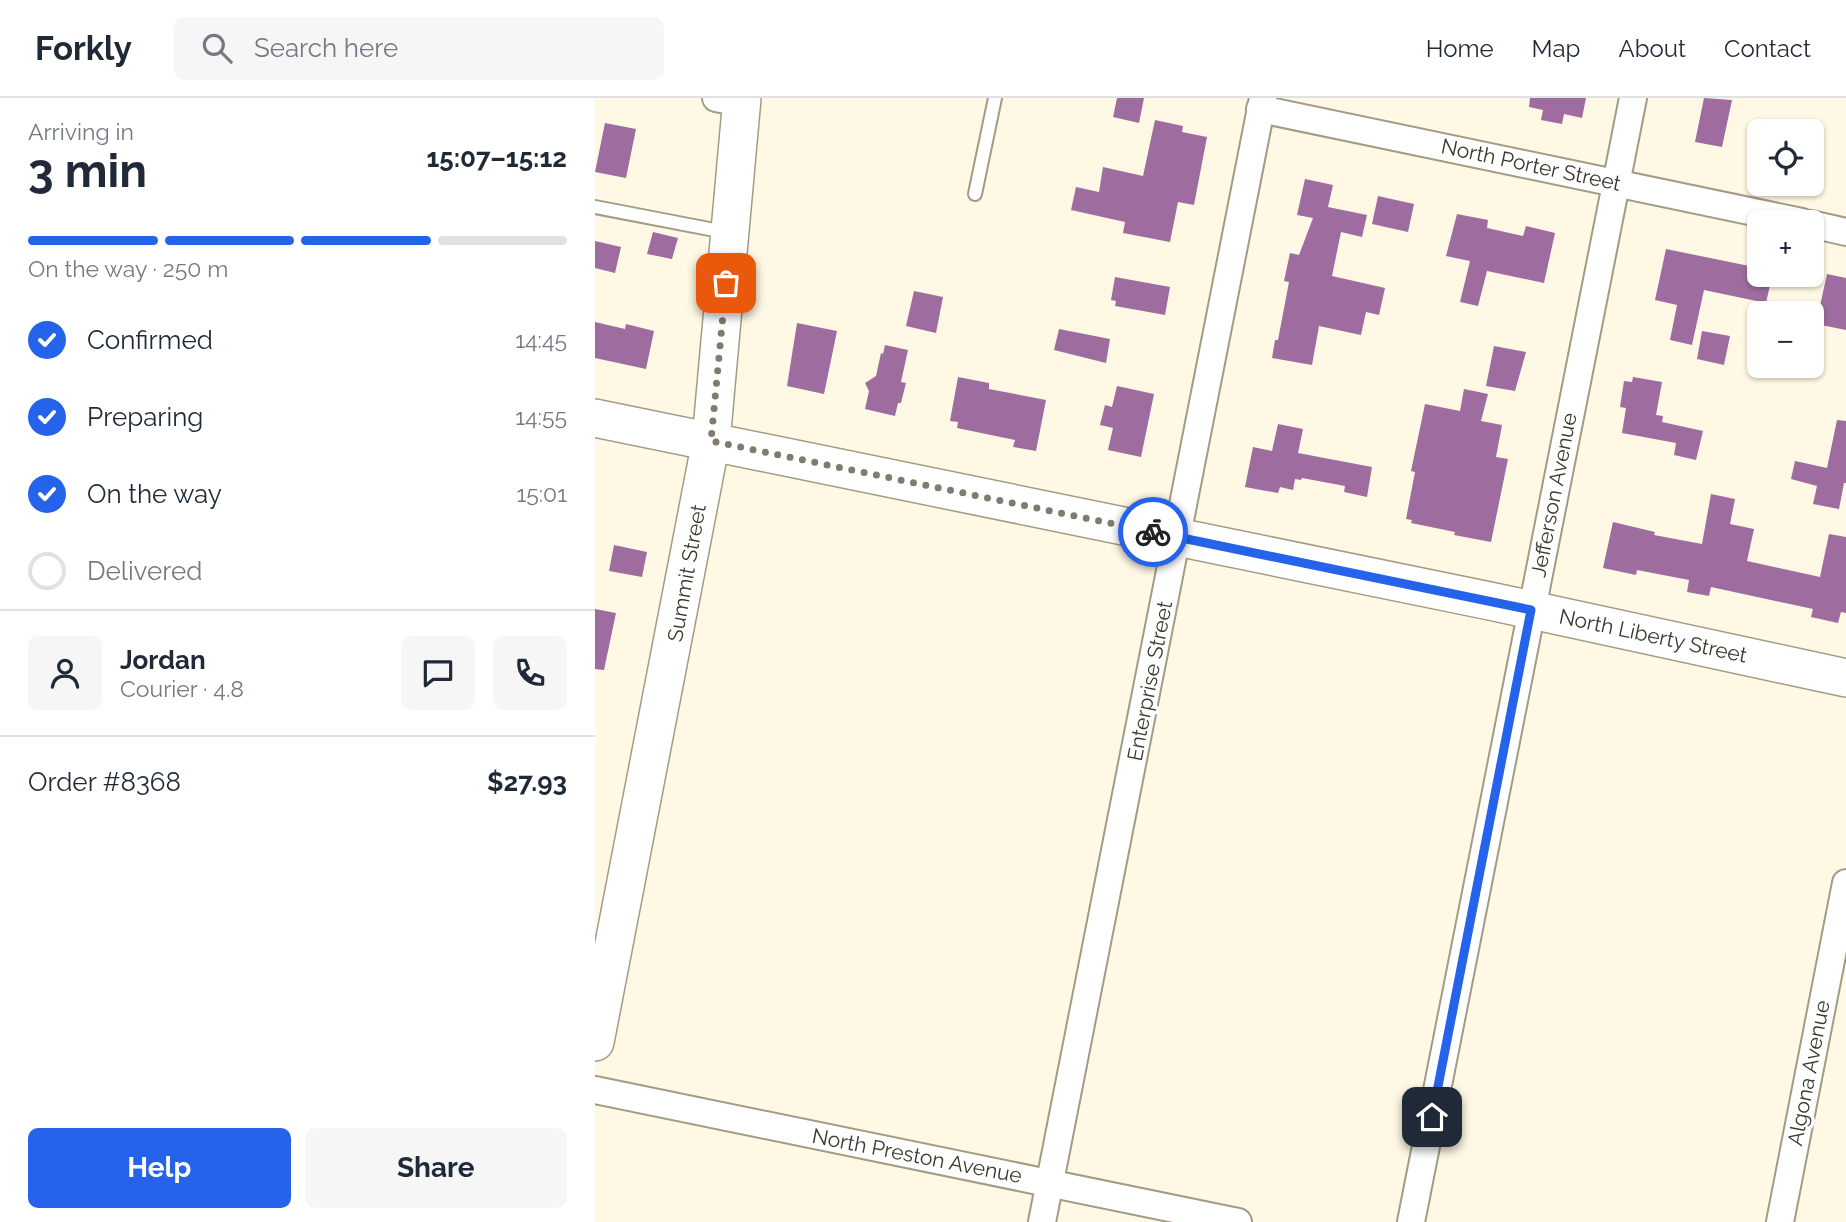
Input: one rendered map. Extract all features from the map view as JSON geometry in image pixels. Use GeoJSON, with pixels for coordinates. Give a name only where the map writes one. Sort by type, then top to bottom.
{"type":"FeatureCollection","features":[{"type":"Feature","properties":{"kind":"main road","name":"Summit Street"},"geometry":{"type":"LineString","coordinates":[[595,1042],[711,441],[730,233],[733,100]]}},
{"type":"Feature","properties":{"kind":"main road","name":"North Liberty Street"},"geometry":{"type":"LineString","coordinates":[[595,418],[1531,610],[1846,678]]}},
{"type":"Feature","properties":{"kind":"street","name":"Jefferson Avenue"},"geometry":{"type":"LineString","coordinates":[[1411,1222],[1633,98]]}},
{"type":"Feature","properties":{"kind":"street","name":"North Porter Street"},"geometry":{"type":"LineString","coordinates":[[1261,103],[1747,210]]}},
{"type":"Feature","properties":{"kind":"street","name":"Enterprise Street"},"geometry":{"type":"LineString","coordinates":[[1042,1222],[1261,103]]}},
{"type":"Feature","properties":{"kind":"street"},"geometry":{"type":"LineString","coordinates":[[1824,227],[1846,232]]}},
{"type":"Feature","properties":{"kind":"street","name":"Algona Avenue"},"geometry":{"type":"LineString","coordinates":[[1780,1222],[1846,884]]}},
{"type":"Feature","properties":{"kind":"street","name":"North Preston Avenue"},"geometry":{"type":"LineString","coordinates":[[595,1090],[1238,1222]]}},
{"type":"Feature","properties":{"kind":"lane"},"geometry":{"type":"LineString","coordinates":[[975,194],[995,98]]}},
{"type":"Feature","properties":{"kind":"lane"},"geometry":{"type":"LineString","coordinates":[[595,207],[730,233]]}},
{"type":"Feature","properties":{"kind":"building"},"geometry":{"type":"Polygon","coordinates":[[[1117,98],[1144,98],[1139,123],[1113,117],[1117,98]]]}},
{"type":"Feature","properties":{"kind":"building"},"geometry":{"type":"Polygon","coordinates":[[[1530,98],[1586,98],[1582,118],[1564,114],[1562,124],[1541,120],[1543,110],[1529,107],[1530,98]]]}},
{"type":"Feature","properties":{"kind":"building"},"geometry":{"type":"Polygon","coordinates":[[[1704,98],[1732,100],[1722,147],[1695,142],[1704,98]]]}},
{"type":"Feature","properties":{"kind":"building"},"geometry":{"type":"Polygon","coordinates":[[[1155,120],[1183,126],[1182,132],[1207,137],[1194,205],[1178,202],[1170,242],[1123,233],[1125,222],[1071,210],[1076,187],[1099,192],[1103,167],[1143,176],[1155,120]]]}},
{"type":"Feature","properties":{"kind":"building"},"geometry":{"type":"Polygon","coordinates":[[[605,123],[636,129],[626,178],[595,172],[605,123]]]}},
{"type":"Feature","properties":{"kind":"building"},"geometry":{"type":"Polygon","coordinates":[[[1305,179],[1333,185],[1328,207],[1367,215],[1362,237],[1341,232],[1332,276],[1385,288],[1379,315],[1366,312],[1361,335],[1319,326],[1312,365],[1272,358],[1289,282],[1284,281],[1290,253],[1299,255],[1313,218],[1297,215],[1305,179]]]}},
{"type":"Feature","properties":{"kind":"building"},"geometry":{"type":"Polygon","coordinates":[[[1378,196],[1414,204],[1408,232],[1372,224],[1378,196]]]}},
{"type":"Feature","properties":{"kind":"building"},"geometry":{"type":"Polygon","coordinates":[[[1457,214],[1488,220],[1487,228],[1523,236],[1526,226],[1555,233],[1544,283],[1487,271],[1478,306],[1460,302],[1470,261],[1446,256],[1457,214]]]}},
{"type":"Feature","properties":{"kind":"building"},"geometry":{"type":"Polygon","coordinates":[[[653,232],[678,238],[672,259],[647,254],[653,232]]]}},
{"type":"Feature","properties":{"kind":"building"},"geometry":{"type":"Polygon","coordinates":[[[595,241],[621,247],[615,273],[595,268],[595,241]]]}},
{"type":"Feature","properties":{"kind":"building"},"geometry":{"type":"Polygon","coordinates":[[[1666,249],[1747,266],[1747,287],[1770,287],[1766,301],[1704,290],[1692,345],[1670,340],[1677,305],[1655,300],[1666,249]]]}},
{"type":"Feature","properties":{"kind":"building"},"geometry":{"type":"Polygon","coordinates":[[[1827,274],[1846,278],[1846,330],[1824,326],[1824,301],[1821,301],[1827,274]]]}},
{"type":"Feature","properties":{"kind":"building"},"geometry":{"type":"Polygon","coordinates":[[[1115,277],[1170,287],[1165,315],[1115,306],[1116,301],[1111,300],[1115,277]]]}},
{"type":"Feature","properties":{"kind":"building"},"geometry":{"type":"Polygon","coordinates":[[[914,291],[943,297],[936,333],[906,326],[914,291]]]}},
{"type":"Feature","properties":{"kind":"building"},"geometry":{"type":"Polygon","coordinates":[[[595,322],[625,329],[626,324],[654,331],[646,369],[595,358],[595,322]]]}},
{"type":"Feature","properties":{"kind":"building"},"geometry":{"type":"Polygon","coordinates":[[[797,323],[837,331],[824,394],[787,386],[797,323]]]}},
{"type":"Feature","properties":{"kind":"building"},"geometry":{"type":"Polygon","coordinates":[[[1059,329],[1110,339],[1106,363],[1054,350],[1059,329]]]}},
{"type":"Feature","properties":{"kind":"building"},"geometry":{"type":"Polygon","coordinates":[[[1702,331],[1730,336],[1724,365],[1697,359],[1702,331]]]}},
{"type":"Feature","properties":{"kind":"building"},"geometry":{"type":"Polygon","coordinates":[[[885,345],[908,350],[901,382],[906,383],[895,416],[865,409],[869,391],[865,383],[876,376],[885,345]]]}},
{"type":"Feature","properties":{"kind":"building"},"geometry":{"type":"Polygon","coordinates":[[[1494,346],[1526,352],[1515,391],[1486,386],[1494,346]]]}},
{"type":"Feature","properties":{"kind":"building"},"geometry":{"type":"Polygon","coordinates":[[[958,377],[989,383],[989,389],[1046,400],[1036,451],[1013,447],[1015,440],[957,428],[958,422],[950,421],[958,377]]]}},
{"type":"Feature","properties":{"kind":"building"},"geometry":{"type":"Polygon","coordinates":[[[1633,377],[1662,382],[1656,415],[1663,416],[1662,422],[1703,431],[1696,460],[1674,455],[1676,443],[1622,433],[1626,408],[1620,407],[1624,381],[1632,382],[1633,377]]]}},
{"type":"Feature","properties":{"kind":"building"},"geometry":{"type":"Polygon","coordinates":[[[1117,386],[1154,394],[1141,457],[1108,450],[1113,428],[1100,425],[1105,405],[1112,407],[1117,386]]]}},
{"type":"Feature","properties":{"kind":"building"},"geometry":{"type":"Polygon","coordinates":[[[1464,389],[1488,394],[1481,421],[1502,425],[1496,457],[1508,459],[1491,542],[1454,535],[1455,532],[1411,523],[1412,520],[1406,519],[1415,472],[1411,471],[1425,404],[1460,411],[1464,389]]]}},
{"type":"Feature","properties":{"kind":"building"},"geometry":{"type":"Polygon","coordinates":[[[1837,420],[1846,421],[1846,483],[1839,509],[1813,504],[1817,486],[1791,479],[1795,461],[1827,468],[1837,420]]]}},
{"type":"Feature","properties":{"kind":"building"},"geometry":{"type":"Polygon","coordinates":[[[1278,424],[1303,429],[1298,453],[1372,467],[1367,497],[1344,492],[1345,486],[1302,478],[1295,479],[1293,490],[1280,487],[1278,493],[1245,487],[1253,447],[1272,451],[1278,424]]]}},
{"type":"Feature","properties":{"kind":"building"},"geometry":{"type":"Polygon","coordinates":[[[1711,494],[1735,499],[1730,524],[1754,529],[1747,561],[1820,577],[1829,534],[1846,537],[1846,613],[1841,612],[1838,623],[1811,617],[1813,609],[1711,587],[1709,596],[1687,592],[1689,580],[1637,570],[1636,575],[1603,568],[1613,522],[1655,532],[1654,535],[1702,544],[1711,494]]]}},
{"type":"Feature","properties":{"kind":"building"},"geometry":{"type":"Polygon","coordinates":[[[614,545],[647,552],[642,577],[609,571],[614,545]]]}},
{"type":"Feature","properties":{"kind":"building"},"geometry":{"type":"Polygon","coordinates":[[[595,609],[616,613],[604,670],[595,669],[595,609]]]}},
{"type":"Feature","properties":{"kind":"way so far"},"geometry":{"type":"LineString","coordinates":[[726,283],[711,441],[1153,532]]}},
{"type":"Feature","properties":{"kind":"route"},"geometry":{"type":"LineString","coordinates":[[1153,532],[1531,610],[1432,1117]]}}]}
